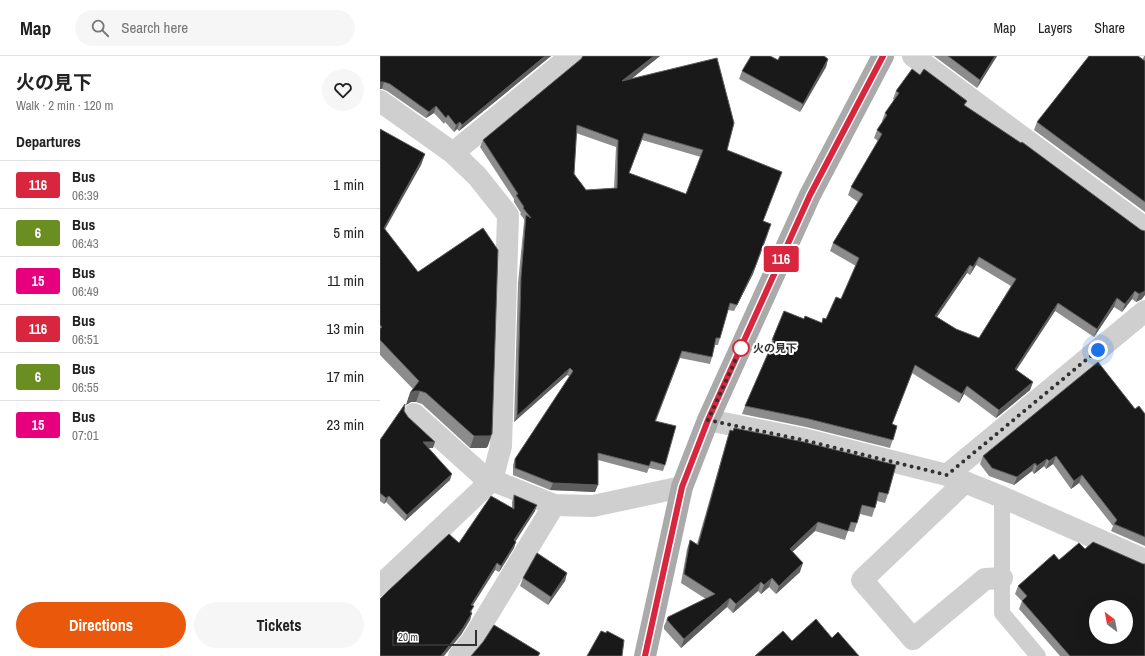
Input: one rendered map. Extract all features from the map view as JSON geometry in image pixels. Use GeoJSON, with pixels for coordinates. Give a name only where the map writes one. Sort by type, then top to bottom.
{"type":"FeatureCollection","features":[{"type":"Feature","properties":{"kind":"main road"},"geometry":{"type":"LineString","coordinates":[[645,656],[682,487],[708,420],[810,195],[883,56]]}},
{"type":"Feature","properties":{"kind":"street"},"geometry":{"type":"LineString","coordinates":[[453,153],[571,56]]}},
{"type":"Feature","properties":{"kind":"street"},"geometry":{"type":"LineString","coordinates":[[913,56],[1145,228]]}},
{"type":"Feature","properties":{"kind":"street"},"geometry":{"type":"LineString","coordinates":[[380,101],[453,153],[477,176],[508,215],[501,446],[492,480],[380,586]]}},
{"type":"Feature","properties":{"kind":"street"},"geometry":{"type":"LineString","coordinates":[[1002,578],[985,579],[913,639],[862,580],[956,479],[1145,311]]}},
{"type":"Feature","properties":{"kind":"street"},"geometry":{"type":"LineString","coordinates":[[414,414],[484,477],[554,505],[593,506],[682,487]]}},
{"type":"Feature","properties":{"kind":"street"},"geometry":{"type":"LineString","coordinates":[[708,420],[803,440],[956,479],[1002,497],[1145,560]]}},
{"type":"Feature","properties":{"kind":"street"},"geometry":{"type":"LineString","coordinates":[[459,656],[471,642],[554,505]]}},
{"type":"Feature","properties":{"kind":"lane"},"geometry":{"type":"LineString","coordinates":[[1002,497],[1002,613],[1038,656]]}},
{"type":"Feature","properties":{"kind":"building"},"geometry":{"type":"Polygon","coordinates":[[[380,56],[545,56],[462,125],[460,122],[456,125],[448,115],[446,118],[436,106],[429,112],[390,84],[380,82],[380,56]]]}},
{"type":"Feature","properties":{"kind":"building"},"geometry":{"type":"Polygon","coordinates":[[[583,56],[654,56],[622,81],[717,58],[734,123],[727,150],[782,172],[763,221],[771,224],[755,267],[737,305],[730,303],[720,338],[716,338],[712,357],[682,351],[655,421],[676,426],[665,465],[651,461],[649,466],[598,453],[598,485],[553,483],[515,468],[515,459],[573,371],[570,368],[517,416],[521,277],[526,215],[531,218],[523,208],[524,207],[516,195],[518,194],[483,140],[583,56]],[[577,125],[574,174],[586,190],[617,188],[618,140],[577,125]],[[644,133],[629,173],[686,194],[703,150],[644,133]]]}},
{"type":"Feature","properties":{"kind":"building"},"geometry":{"type":"Polygon","coordinates":[[[751,56],[770,56],[778,60],[780,56],[824,56],[828,59],[803,104],[742,71],[751,56]]]}},
{"type":"Feature","properties":{"kind":"building"},"geometry":{"type":"Polygon","coordinates":[[[948,56],[995,56],[980,80],[948,56]]]}},
{"type":"Feature","properties":{"kind":"building"},"geometry":{"type":"Polygon","coordinates":[[[1089,56],[1138,56],[1145,61],[1145,202],[1037,122],[1089,56]]]}},
{"type":"Feature","properties":{"kind":"building"},"geometry":{"type":"Polygon","coordinates":[[[912,69],[920,75],[924,69],[967,101],[964,105],[1021,143],[1022,142],[1141,230],[1145,231],[1145,291],[1139,294],[1135,291],[1125,304],[1117,298],[1097,329],[1058,303],[1015,369],[1033,382],[999,410],[967,386],[962,394],[915,365],[892,424],[897,426],[893,440],[809,419],[745,406],[774,340],[772,340],[784,311],[804,319],[805,316],[822,323],[823,318],[826,319],[836,297],[841,299],[859,258],[833,243],[863,194],[851,187],[882,134],[877,130],[887,115],[885,113],[899,93],[896,91],[912,69]],[[979,257],[973,267],[970,265],[935,316],[956,329],[979,338],[1016,279],[979,257]]]}},
{"type":"Feature","properties":{"kind":"building"},"geometry":{"type":"Polygon","coordinates":[[[380,129],[425,154],[384,228],[418,272],[483,228],[498,250],[492,434],[490,436],[474,436],[426,393],[415,391],[410,393],[419,381],[380,340],[380,329],[382,327],[380,325],[380,129]]]}},
{"type":"Feature","properties":{"kind":"building"},"geometry":{"type":"Polygon","coordinates":[[[1098,362],[1135,409],[1139,406],[1145,414],[1145,537],[1114,524],[1117,520],[1082,475],[1074,481],[1056,456],[1049,461],[1047,459],[1037,466],[1035,463],[1017,477],[992,468],[983,456],[1098,362]]]}},
{"type":"Feature","properties":{"kind":"building"},"geometry":{"type":"Polygon","coordinates":[[[405,404],[404,411],[408,417],[435,442],[423,442],[452,474],[407,515],[389,496],[386,498],[380,493],[380,440],[405,404]]]}},
{"type":"Feature","properties":{"kind":"building"},"geometry":{"type":"Polygon","coordinates":[[[734,428],[804,442],[896,465],[888,494],[879,492],[875,508],[862,505],[857,523],[851,522],[848,531],[818,522],[790,549],[803,563],[779,586],[772,578],[764,585],[761,582],[736,604],[730,598],[684,639],[667,620],[668,617],[715,594],[684,574],[690,540],[698,545],[730,430],[733,431],[734,428]]]}},
{"type":"Feature","properties":{"kind":"building"},"geometry":{"type":"Polygon","coordinates":[[[514,495],[537,505],[514,540],[516,542],[501,566],[497,563],[471,605],[474,606],[470,612],[472,613],[463,628],[441,656],[380,656],[380,599],[449,534],[459,543],[491,496],[514,509],[514,495]]]}},
{"type":"Feature","properties":{"kind":"building"},"geometry":{"type":"Polygon","coordinates":[[[1093,542],[1145,564],[1145,656],[1070,656],[1022,601],[1027,596],[1018,586],[1054,554],[1059,560],[1079,543],[1085,549],[1093,542]]]}},
{"type":"Feature","properties":{"kind":"building"},"geometry":{"type":"Polygon","coordinates":[[[537,553],[567,573],[551,597],[523,578],[537,553]]]}},
{"type":"Feature","properties":{"kind":"building"},"geometry":{"type":"Polygon","coordinates":[[[816,619],[832,638],[838,632],[859,656],[755,656],[783,631],[792,641],[816,619]]]}},
{"type":"Feature","properties":{"kind":"building"},"geometry":{"type":"Polygon","coordinates":[[[494,625],[540,653],[538,656],[471,656],[483,642],[494,625]]]}},
{"type":"Feature","properties":{"kind":"building"},"geometry":{"type":"Polygon","coordinates":[[[601,631],[606,633],[607,631],[624,640],[622,656],[587,656],[601,631]]]}},
{"type":"Feature","properties":{"kind":"bus line","name":"116"},"geometry":{"type":"LineString","coordinates":[[645,656],[682,487],[708,420],[810,195],[883,56]]}},
{"type":"Feature","properties":{"kind":"place","name":"火の見下"},"geometry":{"type":"Point","coordinates":[741,348]}},
{"type":"Feature","properties":{"kind":"route"},"geometry":{"type":"LineString","coordinates":[[741,348],[708,420],[803,440],[947,475],[1098,350]]}}]}
